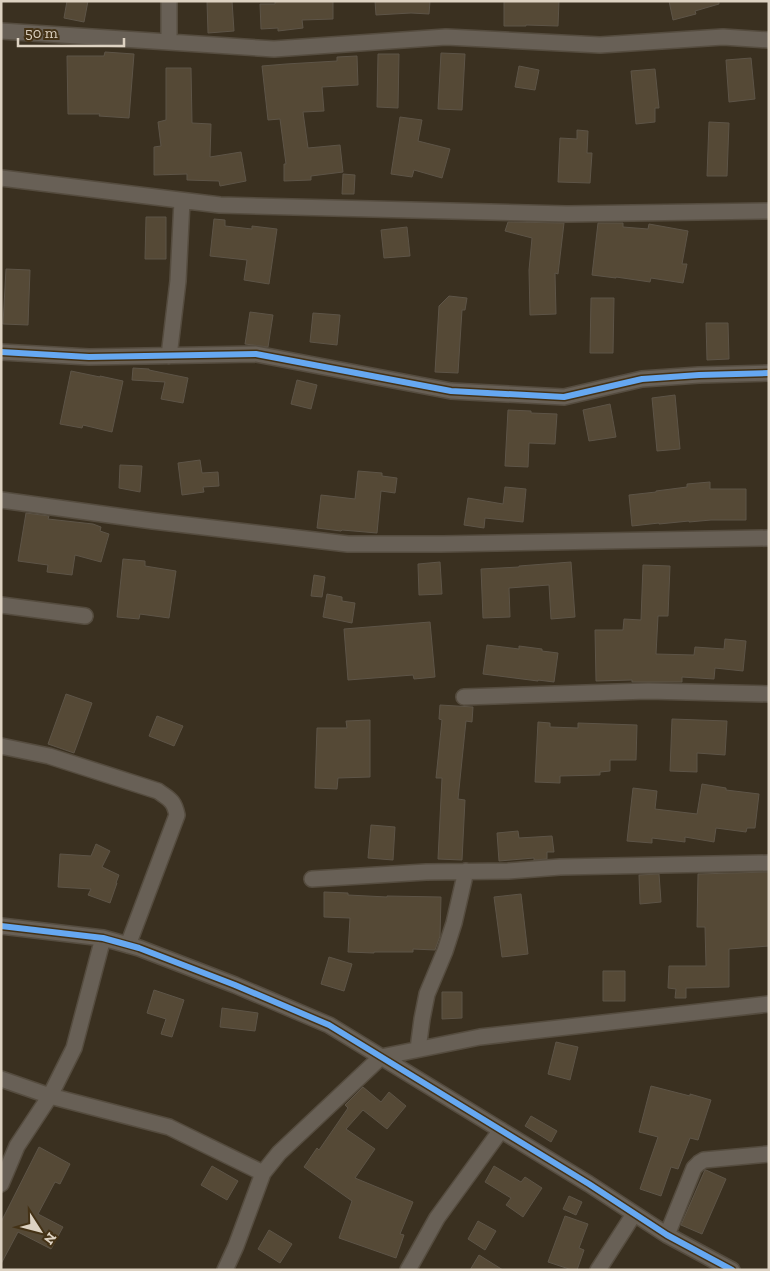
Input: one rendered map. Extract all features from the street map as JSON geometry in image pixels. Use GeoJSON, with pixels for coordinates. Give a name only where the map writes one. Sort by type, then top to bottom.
{"type":"FeatureCollection","features":[{"type":"Feature","properties":{"kind":"street"},"geometry":{"type":"LineString","coordinates":[[169,1],[169,42]]}},
{"type":"Feature","properties":{"kind":"street"},"geometry":{"type":"LineString","coordinates":[[1,31],[274,49],[446,36],[600,45],[723,36],[769,40]]}},
{"type":"Feature","properties":{"kind":"street"},"geometry":{"type":"LineString","coordinates":[[1,178],[220,205],[567,214],[769,211]]}},
{"type":"Feature","properties":{"kind":"street"},"geometry":{"type":"LineString","coordinates":[[169,356],[178,281],[182,200]]}},
{"type":"Feature","properties":{"kind":"street"},"geometry":{"type":"LineString","coordinates":[[1,352],[89,357],[256,354],[451,390],[564,397],[642,380],[699,375],[769,373]]}},
{"type":"Feature","properties":{"kind":"street"},"geometry":{"type":"LineString","coordinates":[[1,500],[153,522],[348,544],[769,538]]}},
{"type":"Feature","properties":{"kind":"street"},"geometry":{"type":"LineString","coordinates":[[1,605],[86,616]]}},
{"type":"Feature","properties":{"kind":"street"},"geometry":{"type":"LineString","coordinates":[[464,697],[648,691],[769,694]]}},
{"type":"Feature","properties":{"kind":"street"},"geometry":{"type":"LineString","coordinates":[[1,746],[49,756],[158,791],[175,805],[177,815],[128,945]]}},
{"type":"Feature","properties":{"kind":"street"},"geometry":{"type":"LineString","coordinates":[[312,879],[379,874],[508,871],[560,867],[769,863]]}},
{"type":"Feature","properties":{"kind":"street"},"geometry":{"type":"LineString","coordinates":[[418,1049],[427,994],[446,951],[466,871]]}},
{"type":"Feature","properties":{"kind":"street"},"geometry":{"type":"LineString","coordinates":[[1,926],[103,938],[139,948],[235,985],[329,1025],[589,1184],[667,1235],[732,1270]]}},
{"type":"Feature","properties":{"kind":"street"},"geometry":{"type":"LineString","coordinates":[[1,1184],[18,1146],[50,1096],[74,1048],[103,938]]}},
{"type":"Feature","properties":{"kind":"street"},"geometry":{"type":"LineString","coordinates":[[225,1270],[263,1173],[279,1153],[381,1057],[480,1037],[769,1004]]}},
{"type":"Feature","properties":{"kind":"street"},"geometry":{"type":"LineString","coordinates":[[1,1079],[50,1096],[169,1127],[263,1173]]}},
{"type":"Feature","properties":{"kind":"street"},"geometry":{"type":"LineString","coordinates":[[408,1270],[438,1218],[501,1130]]}},
{"type":"Feature","properties":{"kind":"street"},"geometry":{"type":"LineString","coordinates":[[667,1235],[694,1168],[699,1163],[704,1160],[769,1154]]}},
{"type":"Feature","properties":{"kind":"street"},"geometry":{"type":"LineString","coordinates":[[598,1270],[634,1214]]}},
{"type":"Feature","properties":{"kind":"building"},"geometry":{"type":"Polygon","coordinates":[[[67,1],[88,1],[84,22],[64,18],[67,1]]]}},
{"type":"Feature","properties":{"kind":"building"},"geometry":{"type":"Polygon","coordinates":[[[207,1],[232,1],[234,31],[208,33],[207,1]]]}},
{"type":"Feature","properties":{"kind":"building"},"geometry":{"type":"Polygon","coordinates":[[[333,1],[333,19],[302,20],[303,28],[278,31],[278,28],[261,29],[260,4],[275,4],[275,2],[333,1]]]}},
{"type":"Feature","properties":{"kind":"building"},"geometry":{"type":"Polygon","coordinates":[[[375,1],[430,1],[429,14],[376,15],[375,1]]]}},
{"type":"Feature","properties":{"kind":"building"},"geometry":{"type":"Polygon","coordinates":[[[504,1],[559,1],[558,26],[504,26],[504,1]]]}},
{"type":"Feature","properties":{"kind":"building"},"geometry":{"type":"Polygon","coordinates":[[[669,1],[719,1],[719,4],[695,11],[696,14],[673,20],[669,1]]]}},
{"type":"Feature","properties":{"kind":"building"},"geometry":{"type":"Polygon","coordinates":[[[105,52],[134,54],[129,118],[99,116],[100,114],[68,114],[67,56],[104,56],[105,52]]]}},
{"type":"Feature","properties":{"kind":"building"},"geometry":{"type":"Polygon","coordinates":[[[441,53],[465,54],[462,110],[438,109],[441,53]]]}},
{"type":"Feature","properties":{"kind":"building"},"geometry":{"type":"Polygon","coordinates":[[[378,54],[399,54],[398,108],[377,107],[378,54]]]}},
{"type":"Feature","properties":{"kind":"building"},"geometry":{"type":"Polygon","coordinates":[[[357,56],[358,85],[322,87],[324,111],[303,112],[308,148],[340,145],[343,172],[311,176],[311,180],[284,181],[284,164],[286,164],[280,119],[268,120],[262,66],[337,61],[337,57],[357,56]]]}},
{"type":"Feature","properties":{"kind":"building"},"geometry":{"type":"Polygon","coordinates":[[[751,58],[755,99],[729,102],[726,60],[751,58]]]}},
{"type":"Feature","properties":{"kind":"building"},"geometry":{"type":"Polygon","coordinates":[[[519,66],[539,70],[535,90],[515,87],[519,66]]]}},
{"type":"Feature","properties":{"kind":"building"},"geometry":{"type":"Polygon","coordinates":[[[166,68],[191,68],[192,123],[211,124],[210,157],[241,152],[246,181],[220,186],[219,181],[187,180],[187,174],[154,175],[154,147],[161,146],[158,122],[166,120],[166,68]]]}},
{"type":"Feature","properties":{"kind":"building"},"geometry":{"type":"Polygon","coordinates":[[[655,69],[659,108],[655,108],[655,122],[636,124],[631,71],[655,69]]]}},
{"type":"Feature","properties":{"kind":"building"},"geometry":{"type":"Polygon","coordinates":[[[400,117],[422,120],[418,141],[450,149],[442,178],[414,170],[412,177],[391,174],[400,117]]]}},
{"type":"Feature","properties":{"kind":"building"},"geometry":{"type":"Polygon","coordinates":[[[709,122],[729,123],[727,176],[707,176],[709,122]]]}},
{"type":"Feature","properties":{"kind":"building"},"geometry":{"type":"Polygon","coordinates":[[[577,130],[588,131],[587,153],[592,153],[590,183],[558,182],[560,138],[577,139],[577,130]]]}},
{"type":"Feature","properties":{"kind":"building"},"geometry":{"type":"Polygon","coordinates":[[[343,174],[355,175],[354,194],[342,194],[343,174]]]}},
{"type":"Feature","properties":{"kind":"building"},"geometry":{"type":"Polygon","coordinates":[[[146,217],[166,217],[166,259],[145,259],[146,217]]]}},
{"type":"Feature","properties":{"kind":"building"},"geometry":{"type":"Polygon","coordinates":[[[214,219],[225,220],[225,226],[252,229],[252,226],[277,229],[269,284],[244,280],[247,260],[210,256],[214,219]]]}},
{"type":"Feature","properties":{"kind":"building"},"geometry":{"type":"Polygon","coordinates":[[[508,222],[564,223],[558,274],[555,273],[556,314],[530,315],[529,270],[532,238],[505,231],[508,222]]]}},
{"type":"Feature","properties":{"kind":"building"},"geometry":{"type":"Polygon","coordinates":[[[598,223],[623,223],[623,227],[648,229],[649,224],[688,231],[682,264],[687,264],[683,283],[651,278],[650,282],[592,275],[598,223]]]}},
{"type":"Feature","properties":{"kind":"building"},"geometry":{"type":"Polygon","coordinates":[[[407,227],[410,256],[384,258],[381,230],[407,227]]]}},
{"type":"Feature","properties":{"kind":"building"},"geometry":{"type":"Polygon","coordinates":[[[6,269],[30,270],[28,325],[3,324],[6,269]]]}},
{"type":"Feature","properties":{"kind":"building"},"geometry":{"type":"Polygon","coordinates":[[[449,296],[467,298],[465,310],[462,310],[458,373],[435,372],[439,306],[449,296]]]}},
{"type":"Feature","properties":{"kind":"building"},"geometry":{"type":"Polygon","coordinates":[[[591,298],[614,298],[613,353],[590,353],[591,298]]]}},
{"type":"Feature","properties":{"kind":"building"},"geometry":{"type":"Polygon","coordinates":[[[250,312],[273,315],[268,347],[245,344],[250,312]]]}},
{"type":"Feature","properties":{"kind":"building"},"geometry":{"type":"Polygon","coordinates":[[[313,313],[340,315],[337,345],[310,342],[313,313]]]}},
{"type":"Feature","properties":{"kind":"building"},"geometry":{"type":"Polygon","coordinates":[[[706,323],[728,323],[729,359],[707,360],[706,323]]]}},
{"type":"Feature","properties":{"kind":"building"},"geometry":{"type":"Polygon","coordinates":[[[133,368],[149,369],[188,378],[183,403],[161,399],[165,382],[132,380],[133,368]]]}},
{"type":"Feature","properties":{"kind":"building"},"geometry":{"type":"Polygon","coordinates":[[[71,371],[123,381],[112,432],[83,425],[82,428],[60,424],[71,371]]]}},
{"type":"Feature","properties":{"kind":"building"},"geometry":{"type":"Polygon","coordinates":[[[297,380],[317,385],[311,409],[291,404],[297,380]]]}},
{"type":"Feature","properties":{"kind":"building"},"geometry":{"type":"Polygon","coordinates":[[[675,395],[680,449],[657,451],[652,398],[675,395]]]}},
{"type":"Feature","properties":{"kind":"building"},"geometry":{"type":"Polygon","coordinates":[[[610,404],[616,437],[589,441],[583,410],[610,404]]]}},
{"type":"Feature","properties":{"kind":"building"},"geometry":{"type":"Polygon","coordinates":[[[508,410],[557,414],[555,444],[529,443],[528,467],[505,466],[508,410]]]}},
{"type":"Feature","properties":{"kind":"building"},"geometry":{"type":"Polygon","coordinates":[[[200,460],[202,473],[218,472],[219,486],[203,487],[204,492],[182,495],[178,463],[200,460]]]}},
{"type":"Feature","properties":{"kind":"building"},"geometry":{"type":"Polygon","coordinates":[[[120,465],[142,466],[140,492],[119,488],[120,465]]]}},
{"type":"Feature","properties":{"kind":"building"},"geometry":{"type":"Polygon","coordinates":[[[358,471],[382,473],[382,476],[397,478],[395,493],[381,491],[377,533],[317,528],[321,495],[355,499],[358,471]]]}},
{"type":"Feature","properties":{"kind":"building"},"geometry":{"type":"Polygon","coordinates":[[[710,482],[710,489],[746,489],[746,520],[689,521],[632,526],[629,495],[687,487],[687,484],[710,482]]]}},
{"type":"Feature","properties":{"kind":"building"},"geometry":{"type":"Polygon","coordinates":[[[505,487],[526,489],[523,522],[485,518],[484,528],[464,525],[468,498],[503,504],[505,487]]]}},
{"type":"Feature","properties":{"kind":"building"},"geometry":{"type":"Polygon","coordinates":[[[26,513],[49,516],[48,519],[93,524],[101,527],[100,531],[109,534],[101,562],[75,555],[72,575],[47,572],[48,565],[18,561],[26,513]]]}},
{"type":"Feature","properties":{"kind":"building"},"geometry":{"type":"Polygon","coordinates":[[[123,559],[145,561],[145,566],[176,571],[169,618],[140,614],[139,619],[117,617],[123,559]]]}},
{"type":"Feature","properties":{"kind":"building"},"geometry":{"type":"Polygon","coordinates":[[[440,562],[442,594],[419,595],[418,564],[440,562]]]}},
{"type":"Feature","properties":{"kind":"building"},"geometry":{"type":"Polygon","coordinates":[[[571,562],[575,617],[551,619],[549,585],[509,588],[510,617],[483,618],[481,569],[571,562]]]}},
{"type":"Feature","properties":{"kind":"building"},"geometry":{"type":"Polygon","coordinates":[[[643,565],[670,566],[668,616],[658,616],[656,654],[694,655],[695,647],[724,649],[725,639],[746,641],[743,671],[715,668],[714,679],[682,677],[682,682],[596,681],[595,630],[623,630],[624,619],[641,620],[643,565]]]}},
{"type":"Feature","properties":{"kind":"building"},"geometry":{"type":"Polygon","coordinates":[[[314,575],[325,577],[322,597],[311,596],[314,575]]]}},
{"type":"Feature","properties":{"kind":"building"},"geometry":{"type":"Polygon","coordinates":[[[327,594],[342,597],[342,601],[355,603],[352,623],[323,617],[327,594]]]}},
{"type":"Feature","properties":{"kind":"building"},"geometry":{"type":"Polygon","coordinates":[[[430,622],[435,677],[414,679],[413,675],[348,680],[344,629],[430,622]]]}},
{"type":"Feature","properties":{"kind":"building"},"geometry":{"type":"Polygon","coordinates":[[[487,645],[519,649],[519,646],[558,653],[554,682],[483,674],[487,645]]]}},
{"type":"Feature","properties":{"kind":"building"},"geometry":{"type":"Polygon","coordinates":[[[66,694],[92,703],[74,753],[48,744],[66,694]]]}},
{"type":"Feature","properties":{"kind":"building"},"geometry":{"type":"Polygon","coordinates":[[[440,705],[473,707],[472,722],[466,721],[458,799],[465,800],[462,860],[438,859],[442,778],[436,778],[442,720],[439,719],[440,705]]]}},
{"type":"Feature","properties":{"kind":"building"},"geometry":{"type":"Polygon","coordinates":[[[157,716],[183,726],[174,746],[149,736],[157,716]]]}},
{"type":"Feature","properties":{"kind":"building"},"geometry":{"type":"Polygon","coordinates":[[[672,719],[727,721],[725,755],[697,753],[697,772],[670,771],[672,719]]]}},
{"type":"Feature","properties":{"kind":"building"},"geometry":{"type":"Polygon","coordinates":[[[370,720],[370,777],[338,778],[337,789],[315,788],[317,728],[347,728],[346,721],[370,720]]]}},
{"type":"Feature","properties":{"kind":"building"},"geometry":{"type":"Polygon","coordinates":[[[538,722],[550,723],[550,727],[578,728],[578,723],[637,725],[636,760],[610,760],[610,771],[600,772],[600,775],[560,776],[560,783],[535,782],[538,722]]]}},
{"type":"Feature","properties":{"kind":"building"},"geometry":{"type":"Polygon","coordinates":[[[702,784],[726,788],[726,790],[759,794],[755,828],[747,828],[746,832],[716,828],[714,842],[685,837],[685,842],[652,838],[652,843],[627,841],[633,788],[657,791],[655,809],[697,814],[702,784]]]}},
{"type":"Feature","properties":{"kind":"building"},"geometry":{"type":"Polygon","coordinates":[[[371,825],[395,827],[393,860],[368,858],[371,825]]]}},
{"type":"Feature","properties":{"kind":"building"},"geometry":{"type":"Polygon","coordinates":[[[518,831],[519,838],[552,836],[554,852],[547,852],[547,859],[534,860],[534,858],[499,861],[497,833],[518,831]]]}},
{"type":"Feature","properties":{"kind":"building"},"geometry":{"type":"Polygon","coordinates":[[[96,844],[110,851],[102,867],[119,875],[110,903],[88,895],[91,889],[58,887],[60,854],[91,856],[96,844]]]}},
{"type":"Feature","properties":{"kind":"building"},"geometry":{"type":"Polygon","coordinates":[[[769,872],[769,946],[729,949],[729,987],[686,988],[686,998],[675,998],[676,989],[668,988],[669,966],[706,966],[705,927],[697,927],[698,874],[769,872]]]}},
{"type":"Feature","properties":{"kind":"building"},"geometry":{"type":"Polygon","coordinates":[[[659,874],[661,902],[640,904],[639,875],[659,874]]]}},
{"type":"Feature","properties":{"kind":"building"},"geometry":{"type":"Polygon","coordinates":[[[324,892],[387,897],[441,897],[440,936],[435,950],[413,949],[413,952],[374,953],[348,952],[350,918],[324,917],[324,892]]]}},
{"type":"Feature","properties":{"kind":"building"},"geometry":{"type":"Polygon","coordinates":[[[521,894],[528,954],[502,957],[494,897],[521,894]]]}},
{"type":"Feature","properties":{"kind":"building"},"geometry":{"type":"Polygon","coordinates":[[[329,957],[352,964],[344,991],[321,984],[329,957]]]}},
{"type":"Feature","properties":{"kind":"building"},"geometry":{"type":"Polygon","coordinates":[[[603,971],[625,971],[625,1001],[603,1001],[603,971]]]}},
{"type":"Feature","properties":{"kind":"building"},"geometry":{"type":"Polygon","coordinates":[[[154,990],[184,1000],[172,1037],[161,1034],[166,1019],[147,1013],[154,990]]]}},
{"type":"Feature","properties":{"kind":"building"},"geometry":{"type":"Polygon","coordinates":[[[442,992],[462,992],[462,1018],[442,1019],[442,992]]]}},
{"type":"Feature","properties":{"kind":"building"},"geometry":{"type":"Polygon","coordinates":[[[222,1008],[258,1013],[255,1031],[220,1027],[222,1008]]]}},
{"type":"Feature","properties":{"kind":"building"},"geometry":{"type":"Polygon","coordinates":[[[556,1042],[578,1047],[570,1080],[548,1074],[556,1042]]]}},
{"type":"Feature","properties":{"kind":"building"},"geometry":{"type":"Polygon","coordinates":[[[651,1086],[711,1100],[698,1140],[690,1138],[678,1169],[671,1167],[661,1196],[640,1189],[658,1137],[639,1132],[651,1086]]]}},
{"type":"Feature","properties":{"kind":"building"},"geometry":{"type":"Polygon","coordinates":[[[363,1087],[381,1102],[389,1092],[406,1106],[387,1129],[363,1110],[346,1129],[375,1149],[355,1178],[413,1202],[400,1234],[404,1235],[396,1258],[339,1238],[352,1201],[304,1167],[317,1148],[319,1150],[348,1108],[345,1105],[363,1087]]]}},
{"type":"Feature","properties":{"kind":"building"},"geometry":{"type":"Polygon","coordinates":[[[531,1116],[557,1131],[551,1142],[525,1126],[531,1116]]]}},
{"type":"Feature","properties":{"kind":"building"},"geometry":{"type":"Polygon","coordinates":[[[39,1147],[70,1164],[60,1184],[55,1182],[38,1214],[63,1227],[51,1249],[18,1232],[1,1264],[1,1222],[39,1147]]]}},
{"type":"Feature","properties":{"kind":"building"},"geometry":{"type":"Polygon","coordinates":[[[212,1166],[238,1181],[227,1200],[201,1185],[212,1166]]]}},
{"type":"Feature","properties":{"kind":"building"},"geometry":{"type":"Polygon","coordinates":[[[494,1166],[521,1182],[525,1177],[542,1188],[523,1217],[506,1205],[511,1198],[485,1182],[494,1166]]]}},
{"type":"Feature","properties":{"kind":"building"},"geometry":{"type":"Polygon","coordinates":[[[705,1170],[726,1179],[702,1234],[681,1225],[705,1170]]]}},
{"type":"Feature","properties":{"kind":"building"},"geometry":{"type":"Polygon","coordinates":[[[569,1196],[582,1202],[576,1215],[563,1209],[569,1196]]]}},
{"type":"Feature","properties":{"kind":"building"},"geometry":{"type":"Polygon","coordinates":[[[565,1216],[588,1224],[579,1248],[584,1250],[577,1270],[548,1262],[565,1216]]]}},
{"type":"Feature","properties":{"kind":"building"},"geometry":{"type":"Polygon","coordinates":[[[478,1221],[496,1231],[485,1250],[468,1239],[478,1221]]]}},
{"type":"Feature","properties":{"kind":"building"},"geometry":{"type":"Polygon","coordinates":[[[269,1230],[292,1244],[280,1263],[258,1249],[269,1230]]]}},
{"type":"Feature","properties":{"kind":"building"},"geometry":{"type":"Polygon","coordinates":[[[479,1255],[503,1270],[470,1270],[479,1255]]]}},
{"type":"Feature","properties":{"kind":"cycle path"},"geometry":{"type":"LineString","coordinates":[[1,352],[89,357],[256,354],[451,391],[564,397],[642,379],[769,373]]}},
{"type":"Feature","properties":{"kind":"cycle path"},"geometry":{"type":"LineString","coordinates":[[1,926],[103,938],[139,948],[235,985],[329,1025],[589,1184],[667,1235],[732,1270]]}}]}
